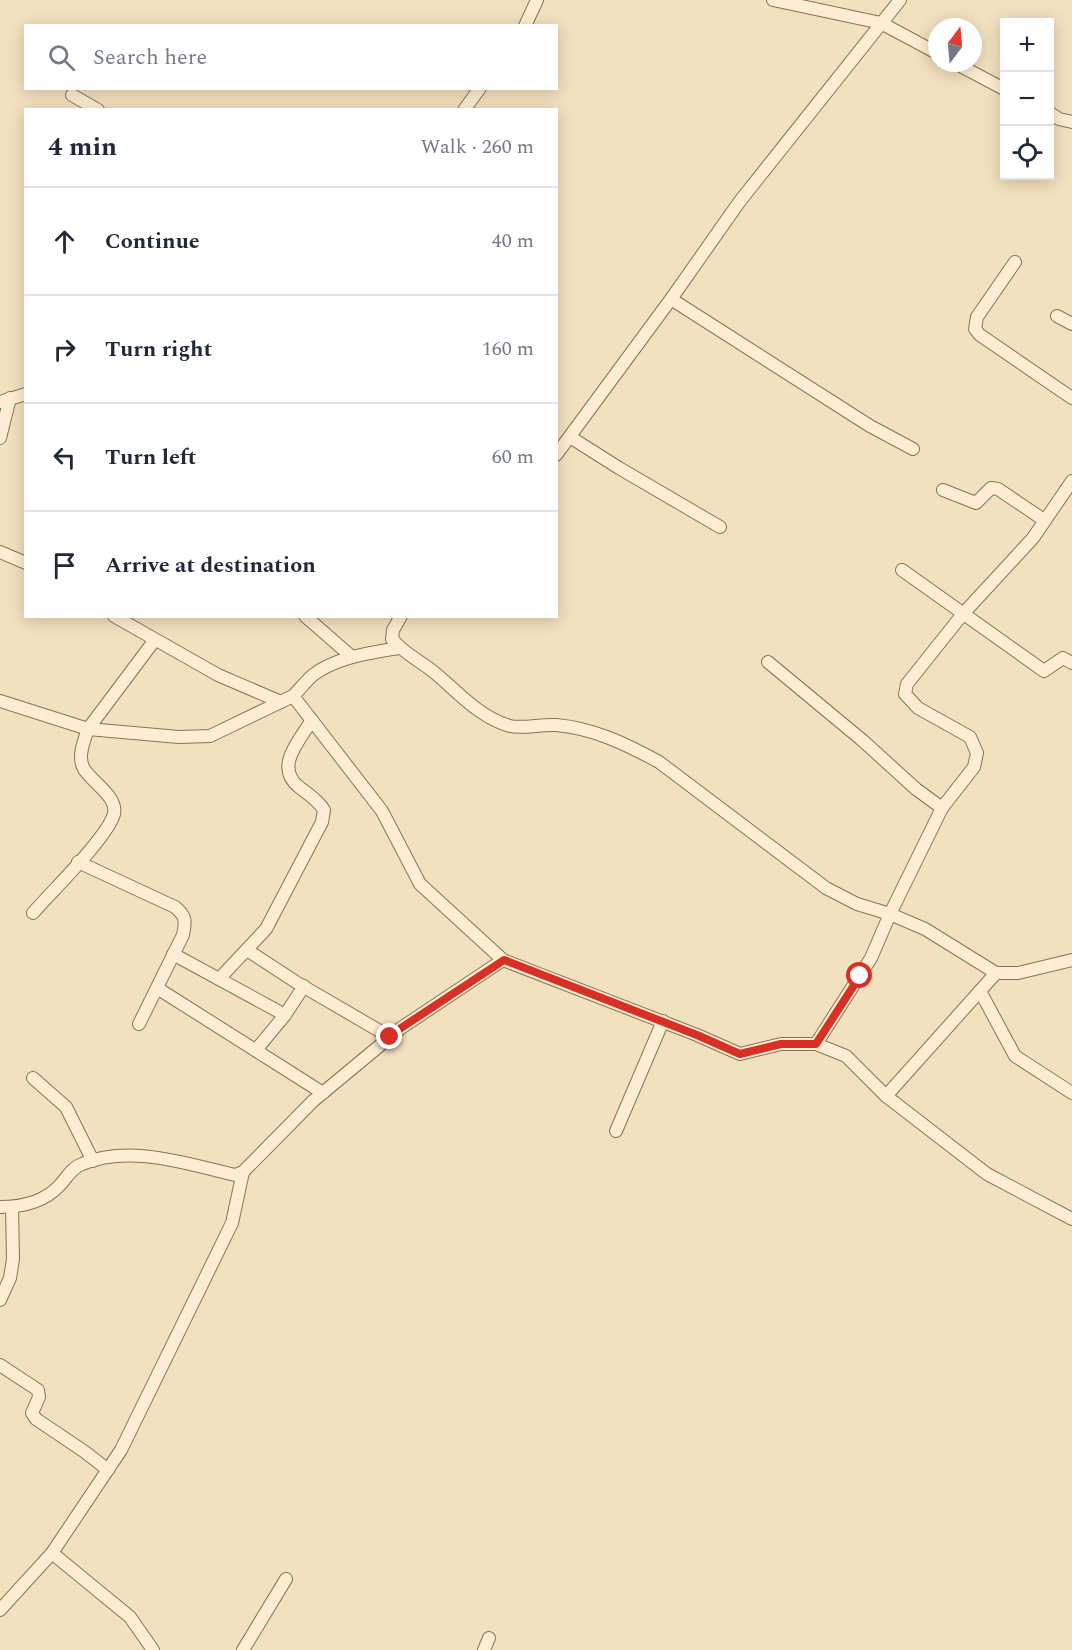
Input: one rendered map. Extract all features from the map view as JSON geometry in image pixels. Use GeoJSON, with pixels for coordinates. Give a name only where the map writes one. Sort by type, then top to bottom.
{"type":"FeatureCollection","features":[{"type":"Feature","properties":{"kind":"street"},"geometry":{"type":"LineString","coordinates":[[526,24],[537,0]]}},
{"type":"Feature","properties":{"kind":"street"},"geometry":{"type":"LineString","coordinates":[[773,0],[881,23],[928,48]]}},
{"type":"Feature","properties":{"kind":"street"},"geometry":{"type":"LineString","coordinates":[[558,453],[740,201],[900,0]]}},
{"type":"Feature","properties":{"kind":"street"},"geometry":{"type":"LineString","coordinates":[[972,72],[1000,86]]}},
{"type":"Feature","properties":{"kind":"street"},"geometry":{"type":"LineString","coordinates":[[465,108],[479,90]]}},
{"type":"Feature","properties":{"kind":"street"},"geometry":{"type":"LineString","coordinates":[[72,95],[95,108]]}},
{"type":"Feature","properties":{"kind":"street"},"geometry":{"type":"LineString","coordinates":[[1054,116],[1072,122]]}},
{"type":"Feature","properties":{"kind":"street"},"geometry":{"type":"LineString","coordinates":[[1015,262],[976,317],[975,329],[980,335],[1072,398]]}},
{"type":"Feature","properties":{"kind":"street"},"geometry":{"type":"LineString","coordinates":[[671,299],[870,426],[913,449]]}},
{"type":"Feature","properties":{"kind":"street"},"geometry":{"type":"LineString","coordinates":[[1057,316],[1072,324]]}},
{"type":"Feature","properties":{"kind":"street"},"geometry":{"type":"LineString","coordinates":[[0,438],[3,431],[5,400],[24,395]]}},
{"type":"Feature","properties":{"kind":"street"},"geometry":{"type":"LineString","coordinates":[[570,437],[720,527]]}},
{"type":"Feature","properties":{"kind":"street"},"geometry":{"type":"LineString","coordinates":[[816,1044],[871,958],[942,808],[974,767],[977,753],[970,737],[918,708],[905,694],[907,684],[962,615],[1033,538],[1072,481]]}},
{"type":"Feature","properties":{"kind":"street"},"geometry":{"type":"LineString","coordinates":[[943,490],[976,503],[991,488],[998,489],[1044,520]]}},
{"type":"Feature","properties":{"kind":"street"},"geometry":{"type":"LineString","coordinates":[[0,552],[24,562]]}},
{"type":"Feature","properties":{"kind":"street"},"geometry":{"type":"LineString","coordinates":[[902,570],[962,615],[1044,671],[1063,658],[1072,663]]}},
{"type":"Feature","properties":{"kind":"street"},"geometry":{"type":"LineString","coordinates":[[117,618],[154,641],[218,675],[287,699],[312,720],[382,811],[420,884],[504,960],[740,1054],[781,1044],[816,1044],[846,1056],[886,1096],[987,1174],[1072,1219]]}},
{"type":"Feature","properties":{"kind":"street"},"geometry":{"type":"LineString","coordinates":[[307,618],[352,657]]}},
{"type":"Feature","properties":{"kind":"street"},"geometry":{"type":"LineString","coordinates":[[400,618],[393,630],[392,639],[399,648],[434,673],[459,695],[502,723],[513,727],[554,725],[575,728],[607,736],[630,746],[658,762],[826,888],[857,904],[890,914],[925,929],[996,973],[1018,973],[1072,960]]}},
{"type":"Feature","properties":{"kind":"street"},"geometry":{"type":"LineString","coordinates":[[33,913],[100,837],[114,815],[114,807],[84,768],[82,746],[88,729],[154,641]]}},
{"type":"Feature","properties":{"kind":"street"},"geometry":{"type":"LineString","coordinates":[[0,701],[88,729],[179,737],[210,736],[287,699],[314,675],[329,666],[352,657],[399,648]]}},
{"type":"Feature","properties":{"kind":"street"},"geometry":{"type":"LineString","coordinates":[[768,662],[862,740],[916,789],[942,808]]}},
{"type":"Feature","properties":{"kind":"street"},"geometry":{"type":"LineString","coordinates":[[219,980],[266,929],[322,822],[324,810],[295,784],[288,774],[287,767],[291,754],[312,720]]}},
{"type":"Feature","properties":{"kind":"street"},"geometry":{"type":"LineString","coordinates":[[78,862],[175,907],[184,914],[186,921],[183,934],[139,1024]]}},
{"type":"Feature","properties":{"kind":"street"},"geometry":{"type":"LineString","coordinates":[[247,950],[390,1037]]}},
{"type":"Feature","properties":{"kind":"street"},"geometry":{"type":"LineString","coordinates":[[173,954],[285,1015]]}},
{"type":"Feature","properties":{"kind":"street"},"geometry":{"type":"LineString","coordinates":[[0,1300],[10,1278],[13,1259],[6,1207],[29,1204],[58,1188],[72,1170],[81,1164],[109,1156],[138,1156],[178,1162],[235,1175],[243,1172],[323,1093],[401,1028],[504,960]]}},
{"type":"Feature","properties":{"kind":"street"},"geometry":{"type":"LineString","coordinates":[[886,1096],[996,973]]}},
{"type":"Feature","properties":{"kind":"street"},"geometry":{"type":"LineString","coordinates":[[256,1050],[285,1015],[304,986]]}},
{"type":"Feature","properties":{"kind":"street"},"geometry":{"type":"LineString","coordinates":[[157,988],[323,1093]]}},
{"type":"Feature","properties":{"kind":"street"},"geometry":{"type":"LineString","coordinates":[[980,991],[1016,1056],[1072,1093]]}},
{"type":"Feature","properties":{"kind":"street"},"geometry":{"type":"LineString","coordinates":[[616,1131],[663,1022]]}},
{"type":"Feature","properties":{"kind":"street"},"geometry":{"type":"LineString","coordinates":[[33,1078],[66,1107],[93,1161]]}},
{"type":"Feature","properties":{"kind":"street"},"geometry":{"type":"LineString","coordinates":[[0,1610],[52,1554],[121,1450],[232,1223],[243,1172]]}},
{"type":"Feature","properties":{"kind":"street"},"geometry":{"type":"LineString","coordinates":[[0,1365],[38,1390],[39,1397],[32,1413],[36,1419],[108,1470]]}},
{"type":"Feature","properties":{"kind":"street"},"geometry":{"type":"LineString","coordinates":[[52,1554],[130,1617],[153,1650]]}},
{"type":"Feature","properties":{"kind":"street"},"geometry":{"type":"LineString","coordinates":[[243,1650],[286,1579]]}},
{"type":"Feature","properties":{"kind":"route"},"geometry":{"type":"LineString","coordinates":[[390,1037],[504,960],[740,1054],[781,1044],[816,1044],[860,976]]}}]}
